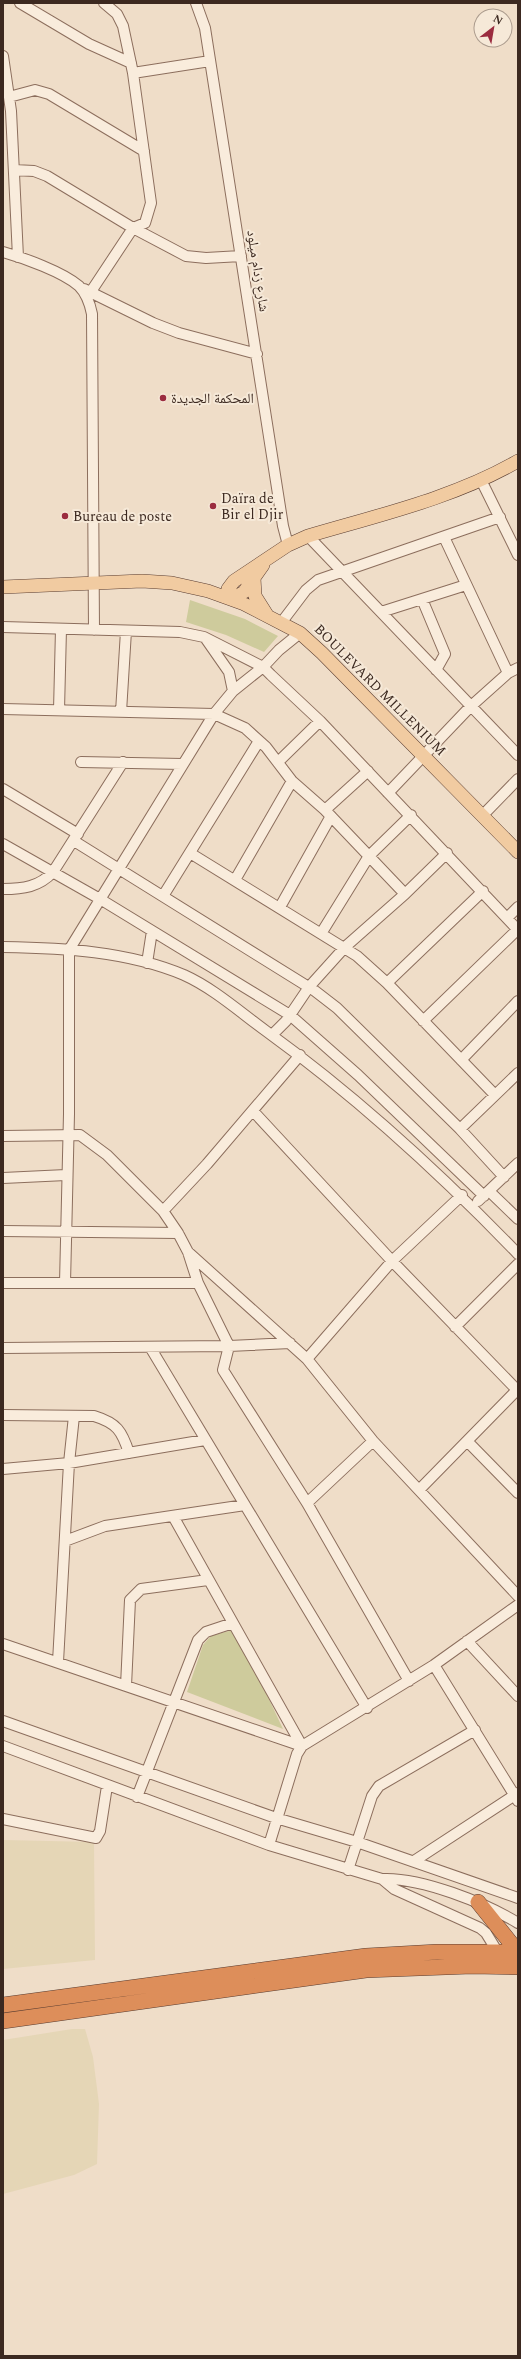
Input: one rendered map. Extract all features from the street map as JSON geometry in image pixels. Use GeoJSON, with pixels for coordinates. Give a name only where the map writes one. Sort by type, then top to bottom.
{"type":"FeatureCollection","features":[{"type":"Feature","properties":{"kind":"highway"},"geometry":{"type":"LineString","coordinates":[[478,1902],[518,1952]]}},
{"type":"Feature","properties":{"kind":"highway"},"geometry":{"type":"LineString","coordinates":[[3,2005],[366,1956],[396,1953],[518,1952]]}},
{"type":"Feature","properties":{"kind":"highway"},"geometry":{"type":"LineString","coordinates":[[3,2021],[366,1970],[472,1966],[518,1967]]}},
{"type":"Feature","properties":{"kind":"main road"},"geometry":{"type":"LineString","coordinates":[[229,598],[231,585],[250,575],[266,560],[288,545],[308,536],[422,502],[481,480],[518,461]]}},
{"type":"Feature","properties":{"kind":"main road"},"geometry":{"type":"LineString","coordinates":[[208,591],[250,575]]}},
{"type":"Feature","properties":{"kind":"main road"},"geometry":{"type":"LineString","coordinates":[[250,575],[255,596],[262,610],[269,617]]}},
{"type":"Feature","properties":{"kind":"main road","name":"BOULEVARD MILLENIUM"},"geometry":{"type":"LineString","coordinates":[[3,587],[142,581],[172,584],[208,591],[229,598],[281,623],[300,633],[424,755],[518,852]]}},
{"type":"Feature","properties":{"kind":"street"},"geometry":{"type":"LineString","coordinates":[[20,3],[132,68],[210,61]]}},
{"type":"Feature","properties":{"kind":"street"},"geometry":{"type":"LineString","coordinates":[[90,293],[133,228],[145,223],[151,203],[132,68],[121,19],[104,3]]}},
{"type":"Feature","properties":{"kind":"street","name":"شارع زدام ميلود"},"geometry":{"type":"LineString","coordinates":[[196,3],[205,28],[283,526],[288,545]]}},
{"type":"Feature","properties":{"kind":"street"},"geometry":{"type":"LineString","coordinates":[[3,56],[9,97],[18,257]]}},
{"type":"Feature","properties":{"kind":"street"},"geometry":{"type":"LineString","coordinates":[[9,97],[35,90],[49,94],[144,151]]}},
{"type":"Feature","properties":{"kind":"street"},"geometry":{"type":"LineString","coordinates":[[14,170],[34,171],[47,176],[133,228],[186,256],[206,258],[241,256]]}},
{"type":"Feature","properties":{"kind":"street"},"geometry":{"type":"LineString","coordinates":[[3,252],[51,270],[90,293],[172,330],[257,354]]}},
{"type":"Feature","properties":{"kind":"street"},"geometry":{"type":"LineString","coordinates":[[79,286],[89,299],[92,314],[94,630]]}},
{"type":"Feature","properties":{"kind":"street"},"geometry":{"type":"LineString","coordinates":[[481,480],[518,554]]}},
{"type":"Feature","properties":{"kind":"street"},"geometry":{"type":"LineString","coordinates":[[281,623],[306,590],[318,580],[340,571],[500,517]]}},
{"type":"Feature","properties":{"kind":"street"},"geometry":{"type":"LineString","coordinates":[[308,536],[518,755]]}},
{"type":"Feature","properties":{"kind":"street"},"geometry":{"type":"LineString","coordinates":[[444,537],[508,673]]}},
{"type":"Feature","properties":{"kind":"street"},"geometry":{"type":"LineString","coordinates":[[381,612],[466,585]]}},
{"type":"Feature","properties":{"kind":"street"},"geometry":{"type":"LineString","coordinates":[[422,599],[445,654],[436,670]]}},
{"type":"Feature","properties":{"kind":"street"},"geometry":{"type":"LineString","coordinates":[[3,627],[126,631],[165,630],[204,637],[263,667],[320,721],[518,929],[423,1021]]}},
{"type":"Feature","properties":{"kind":"street"},"geometry":{"type":"LineString","coordinates":[[59,710],[61,629]]}},
{"type":"Feature","properties":{"kind":"street"},"geometry":{"type":"LineString","coordinates":[[121,712],[126,631]]}},
{"type":"Feature","properties":{"kind":"street"},"geometry":{"type":"LineString","coordinates":[[65,1284],[66,1175],[68,1136],[69,950],[214,714],[233,691],[263,667],[279,650],[300,633]]}},
{"type":"Feature","properties":{"kind":"street"},"geometry":{"type":"LineString","coordinates":[[204,637],[229,672],[233,691]]}},
{"type":"Feature","properties":{"kind":"street"},"geometry":{"type":"LineString","coordinates":[[388,792],[470,706],[508,673],[518,668]]}},
{"type":"Feature","properties":{"kind":"street"},"geometry":{"type":"LineString","coordinates":[[3,709],[214,714],[245,728],[278,762],[292,781],[328,813],[405,894]]}},
{"type":"Feature","properties":{"kind":"street"},"geometry":{"type":"LineString","coordinates":[[278,762],[320,721]]}},
{"type":"Feature","properties":{"kind":"street"},"geometry":{"type":"LineString","coordinates":[[163,896],[259,741]]}},
{"type":"Feature","properties":{"kind":"street"},"geometry":{"type":"LineString","coordinates":[[80,762],[182,764]]}},
{"type":"Feature","properties":{"kind":"street"},"geometry":{"type":"LineString","coordinates":[[3,889],[31,887],[43,882],[53,872],[123,762]]}},
{"type":"Feature","properties":{"kind":"street"},"geometry":{"type":"LineString","coordinates":[[280,907],[328,813],[368,771]]}},
{"type":"Feature","properties":{"kind":"street"},"geometry":{"type":"LineString","coordinates":[[482,816],[518,779]]}},
{"type":"Feature","properties":{"kind":"street"},"geometry":{"type":"LineString","coordinates":[[235,880],[292,781]]}},
{"type":"Feature","properties":{"kind":"street"},"geometry":{"type":"LineString","coordinates":[[3,789],[76,837],[119,868],[309,987],[337,1008],[460,1129],[504,1177]]}},
{"type":"Feature","properties":{"kind":"street"},"geometry":{"type":"LineString","coordinates":[[322,932],[369,856],[410,815]]}},
{"type":"Feature","properties":{"kind":"street"},"geometry":{"type":"LineString","coordinates":[[3,844],[100,899],[290,1015],[358,1074],[486,1194],[518,1219]]}},
{"type":"Feature","properties":{"kind":"street"},"geometry":{"type":"LineString","coordinates":[[190,853],[345,947],[387,983],[495,1095]]}},
{"type":"Feature","properties":{"kind":"street"},"geometry":{"type":"LineString","coordinates":[[272,1035],[290,1015],[309,987],[345,947],[405,894],[447,853]]}},
{"type":"Feature","properties":{"kind":"street"},"geometry":{"type":"LineString","coordinates":[[387,983],[483,891]]}},
{"type":"Feature","properties":{"kind":"street"},"geometry":{"type":"LineString","coordinates":[[507,918],[518,907]]}},
{"type":"Feature","properties":{"kind":"street"},"geometry":{"type":"LineString","coordinates":[[147,963],[152,931]]}},
{"type":"Feature","properties":{"kind":"street"},"geometry":{"type":"LineString","coordinates":[[3,948],[88,951],[147,963],[184,976],[212,992],[300,1055],[377,1119],[462,1195],[518,1254]]}},
{"type":"Feature","properties":{"kind":"street"},"geometry":{"type":"LineString","coordinates":[[461,1060],[518,1001]]}},
{"type":"Feature","properties":{"kind":"street"},"geometry":{"type":"LineString","coordinates":[[163,1211],[189,1185],[300,1055]]}},
{"type":"Feature","properties":{"kind":"street"},"geometry":{"type":"LineString","coordinates":[[460,1129],[518,1073]]}},
{"type":"Feature","properties":{"kind":"street"},"geometry":{"type":"LineString","coordinates":[[253,1111],[392,1261],[518,1390],[419,1490]]}},
{"type":"Feature","properties":{"kind":"street"},"geometry":{"type":"LineString","coordinates":[[3,1136],[80,1135],[107,1154],[163,1211],[178,1233],[188,1252],[198,1283],[229,1346],[223,1370],[307,1503],[409,1681]]}},
{"type":"Feature","properties":{"kind":"street"},"geometry":{"type":"LineString","coordinates":[[472,1206],[518,1163]]}},
{"type":"Feature","properties":{"kind":"street"},"geometry":{"type":"LineString","coordinates":[[3,1178],[66,1175]]}},
{"type":"Feature","properties":{"kind":"street"},"geometry":{"type":"LineString","coordinates":[[307,1359],[392,1261],[462,1195]]}},
{"type":"Feature","properties":{"kind":"street"},"geometry":{"type":"LineString","coordinates":[[3,1231],[178,1233]]}},
{"type":"Feature","properties":{"kind":"street"},"geometry":{"type":"LineString","coordinates":[[188,1252],[307,1359],[373,1441],[518,1596]]}},
{"type":"Feature","properties":{"kind":"street"},"geometry":{"type":"LineString","coordinates":[[456,1326],[518,1264]]}},
{"type":"Feature","properties":{"kind":"street"},"geometry":{"type":"LineString","coordinates":[[3,1283],[198,1283]]}},
{"type":"Feature","properties":{"kind":"street"},"geometry":{"type":"LineString","coordinates":[[3,1348],[229,1346],[290,1343]]}},
{"type":"Feature","properties":{"kind":"street"},"geometry":{"type":"LineString","coordinates":[[150,1347],[367,1708]]}},
{"type":"Feature","properties":{"kind":"street"},"geometry":{"type":"LineString","coordinates":[[3,1415],[94,1416],[117,1426],[130,1453]]}},
{"type":"Feature","properties":{"kind":"street"},"geometry":{"type":"LineString","coordinates":[[58,1662],[69,1463],[74,1416]]}},
{"type":"Feature","properties":{"kind":"street"},"geometry":{"type":"LineString","coordinates":[[3,1469],[69,1463],[205,1440]]}},
{"type":"Feature","properties":{"kind":"street"},"geometry":{"type":"LineString","coordinates":[[307,1503],[373,1441]]}},
{"type":"Feature","properties":{"kind":"street"},"geometry":{"type":"LineString","coordinates":[[466,1441],[518,1493]]}},
{"type":"Feature","properties":{"kind":"street"},"geometry":{"type":"LineString","coordinates":[[65,1541],[105,1526],[245,1505]]}},
{"type":"Feature","properties":{"kind":"street"},"geometry":{"type":"LineString","coordinates":[[173,1516],[302,1746]]}},
{"type":"Feature","properties":{"kind":"street"},"geometry":{"type":"LineString","coordinates":[[126,1686],[130,1600],[134,1594],[141,1589],[208,1580]]}},
{"type":"Feature","properties":{"kind":"street"},"geometry":{"type":"LineString","coordinates":[[269,1845],[276,1818],[297,1754],[302,1746],[434,1666],[518,1605]]}},
{"type":"Feature","properties":{"kind":"street"},"geometry":{"type":"LineString","coordinates":[[137,1797],[145,1772],[198,1640],[206,1632],[233,1623]]}},
{"type":"Feature","properties":{"kind":"street"},"geometry":{"type":"LineString","coordinates":[[467,1642],[518,1696]]}},
{"type":"Feature","properties":{"kind":"street"},"geometry":{"type":"LineString","coordinates":[[3,1644],[302,1746]]}},
{"type":"Feature","properties":{"kind":"street"},"geometry":{"type":"LineString","coordinates":[[414,1861],[517,1797],[476,1730],[434,1666]]}},
{"type":"Feature","properties":{"kind":"street"},"geometry":{"type":"LineString","coordinates":[[3,1721],[276,1818],[358,1842],[518,1898]]}},
{"type":"Feature","properties":{"kind":"street"},"geometry":{"type":"LineString","coordinates":[[348,1870],[372,1796],[379,1786],[476,1730]]}},
{"type":"Feature","properties":{"kind":"street"},"geometry":{"type":"LineString","coordinates":[[3,1746],[107,1786],[269,1845],[382,1879],[393,1879],[432,1887],[478,1902],[518,1923]]}},
{"type":"Feature","properties":{"kind":"street"},"geometry":{"type":"LineString","coordinates":[[3,1819],[96,1838],[100,1831],[107,1786]]}},
{"type":"Feature","properties":{"kind":"street"},"geometry":{"type":"LineString","coordinates":[[382,1879],[394,1889],[480,1928],[486,1934],[497,1951]]}},
{"type":"Feature","properties":{"kind":"shaded area"},"geometry":{"type":"Polygon","coordinates":[[[190,600],[245,619],[278,636],[264,652],[226,635],[186,622],[190,600]]]}},
{"type":"Feature","properties":{"kind":"shaded area"},"geometry":{"type":"Polygon","coordinates":[[[236,1629],[283,1729],[187,1692],[203,1645],[211,1636],[236,1629]]]}},
{"type":"Feature","properties":{"kind":"shaded area"},"geometry":{"type":"Polygon","coordinates":[[[3,1840],[94,1842],[95,1960],[3,1969],[3,1840]]]}},
{"type":"Feature","properties":{"kind":"shaded area"},"geometry":{"type":"Polygon","coordinates":[[[72,2029],[85,2029],[93,2057],[99,2104],[97,2164],[74,2175],[3,2194],[3,2040],[72,2029]]]}},
{"type":"Feature","properties":{"kind":"place","name":"المحكمة الجديدة"},"geometry":{"type":"Point","coordinates":[163,398]}},
{"type":"Feature","properties":{"kind":"place","name":"Daïra de Bir el Djir"},"geometry":{"type":"Point","coordinates":[213,506]}},
{"type":"Feature","properties":{"kind":"place","name":"Bureau de poste"},"geometry":{"type":"Point","coordinates":[65,516]}}]}
